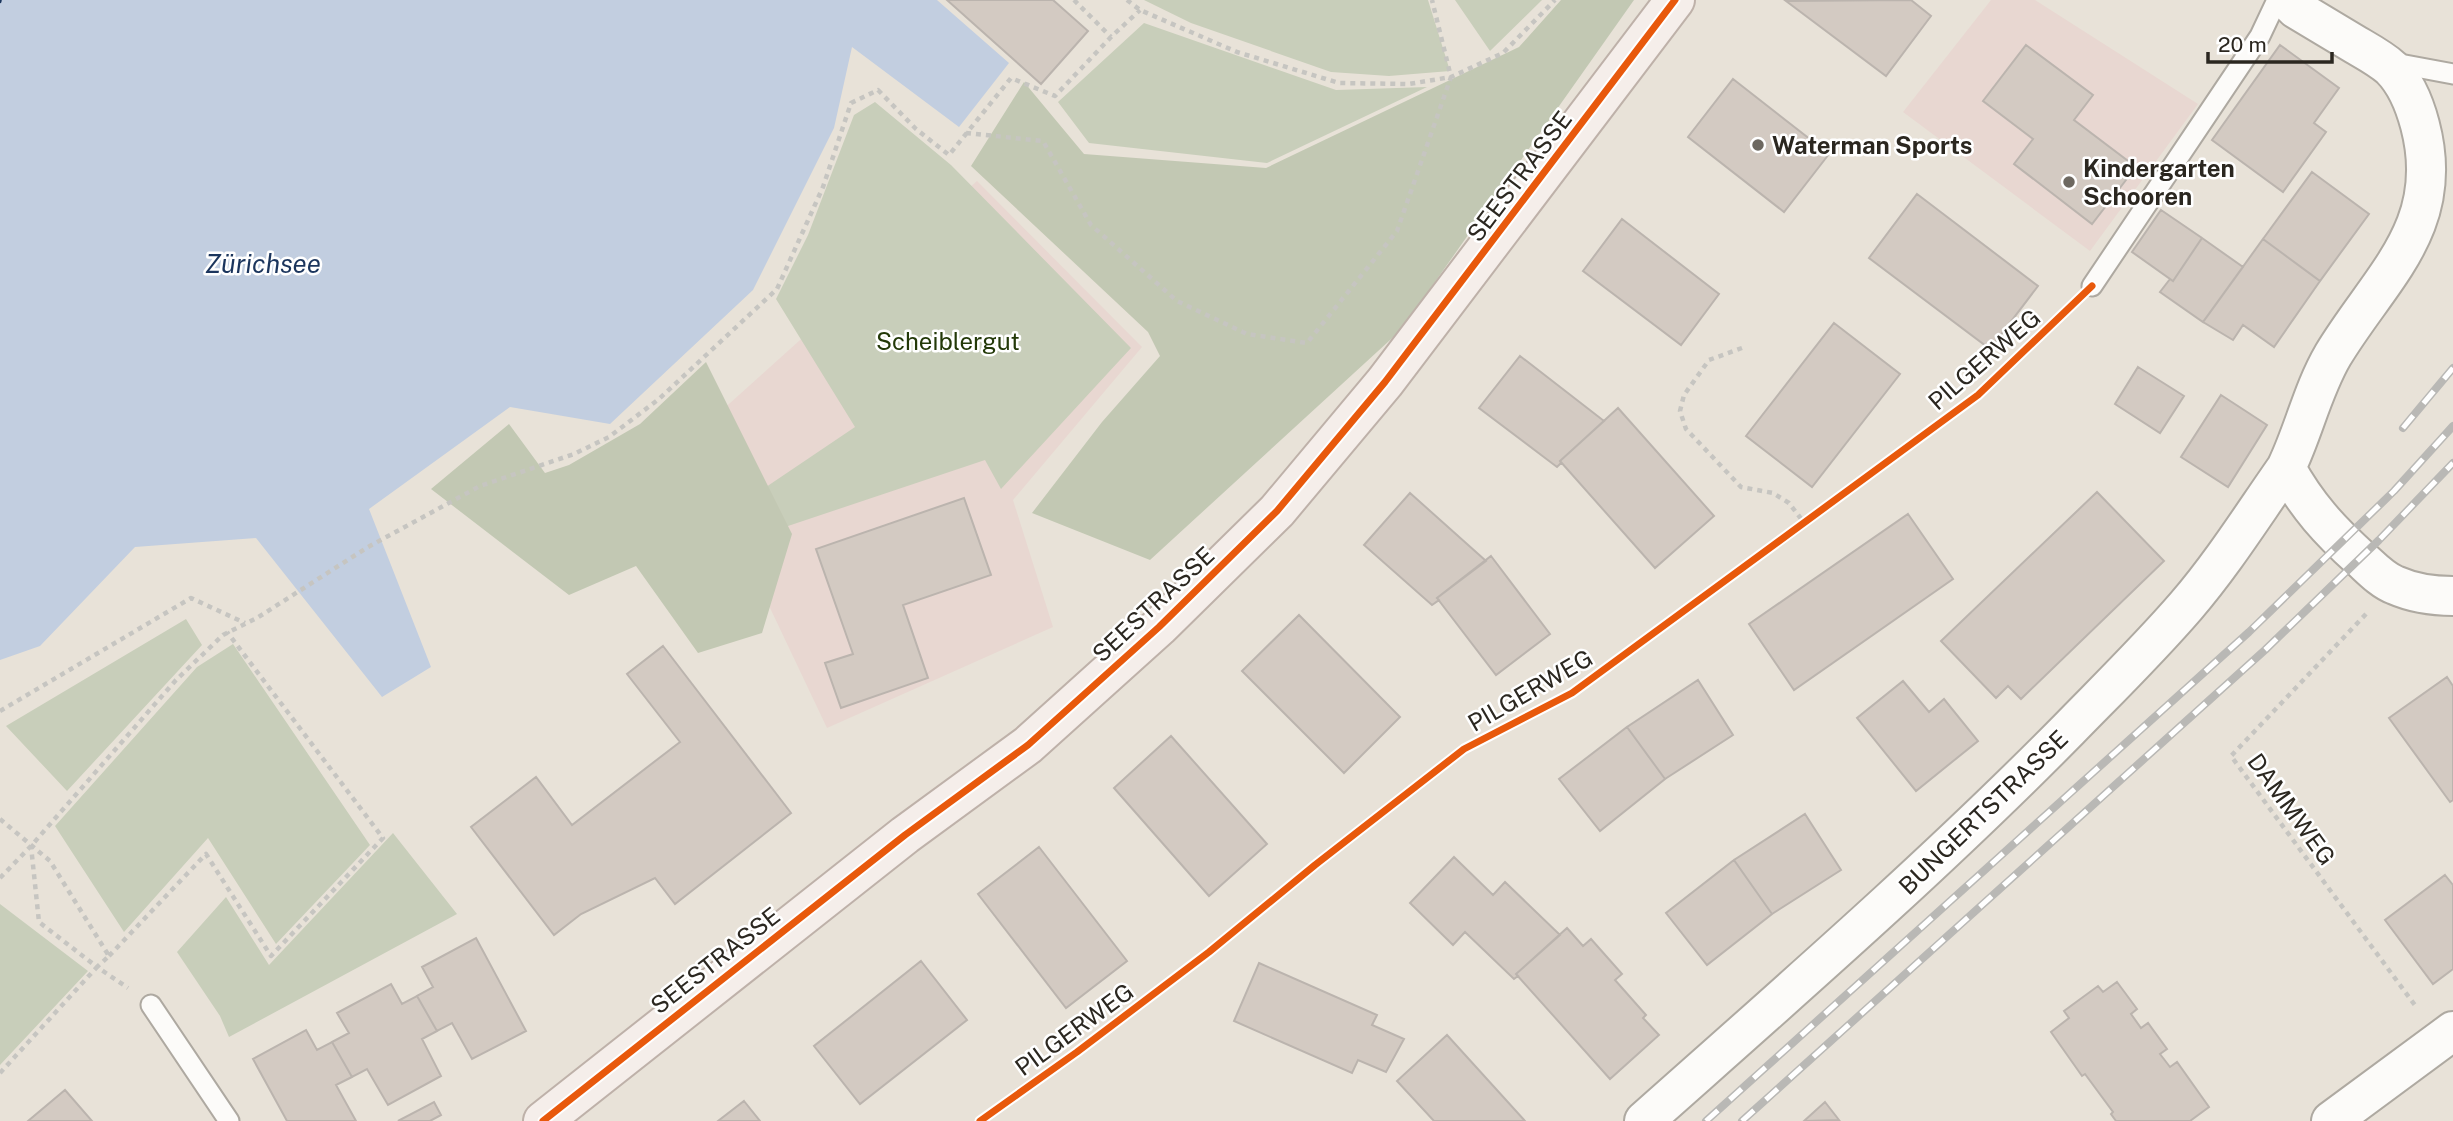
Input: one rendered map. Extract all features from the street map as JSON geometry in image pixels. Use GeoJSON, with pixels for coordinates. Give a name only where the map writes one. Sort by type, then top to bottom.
{"type":"FeatureCollection","features":[{"type":"Feature","properties":{"kind":"main road","name":"SEESTRASSE"},"geometry":{"type":"LineString","coordinates":[[542,1121],[905,835],[1028,745],[1159,627],[1277,511],[1385,382],[1675,0]]}},
{"type":"Feature","properties":{"kind":"street","name":"BUNGERTSTRASSE"},"geometry":{"type":"LineString","coordinates":[[1644,1121],[1906,887],[2101,696],[2188,605],[2230,550],[2286,468],[2312,398],[2333,356],[2411,238],[2422,210],[2427,185],[2424,137],[2400,79],[2381,60],[2296,9],[2287,0]]}},
{"type":"Feature","properties":{"kind":"street"},"geometry":{"type":"LineString","coordinates":[[2286,468],[2301,497],[2328,530],[2380,576],[2394,585],[2431,595],[2453,596]]}},
{"type":"Feature","properties":{"kind":"street"},"geometry":{"type":"LineString","coordinates":[[2331,1121],[2447,1035]]}},
{"type":"Feature","properties":{"kind":"lane"},"geometry":{"type":"LineString","coordinates":[[2092,286],[2260,36],[2277,0]]}},
{"type":"Feature","properties":{"kind":"lane"},"geometry":{"type":"LineString","coordinates":[[2381,60],[2453,74]]}},
{"type":"Feature","properties":{"kind":"lane"},"geometry":{"type":"LineString","coordinates":[[151,1005],[229,1121]]}},
{"type":"Feature","properties":{"kind":"path"},"geometry":{"type":"LineString","coordinates":[[1074,0],[1111,37]]}},
{"type":"Feature","properties":{"kind":"path"},"geometry":{"type":"LineString","coordinates":[[1127,0],[1139,10],[1237,51],[1339,83],[1409,84],[1451,78],[1503,53],[1555,0]]}},
{"type":"Feature","properties":{"kind":"path"},"geometry":{"type":"LineString","coordinates":[[966,133],[1043,141],[1091,225],[1177,301],[1247,334],[1307,342],[1397,231],[1451,78],[1432,0]]}},
{"type":"Feature","properties":{"kind":"path"},"geometry":{"type":"LineString","coordinates":[[0,878],[176,680],[227,632],[257,618],[368,547],[480,486],[574,454],[609,437],[659,399],[777,289],[823,187],[851,103],[878,90],[916,129],[949,155],[1011,78],[1055,96],[1139,10]]}},
{"type":"Feature","properties":{"kind":"path"},"geometry":{"type":"LineString","coordinates":[[1742,348],[1709,360],[1684,394],[1680,411],[1686,429],[1741,487],[1773,493],[1789,503],[1805,524]]}},
{"type":"Feature","properties":{"kind":"path"},"geometry":{"type":"LineString","coordinates":[[0,711],[191,598],[246,623]]}},
{"type":"Feature","properties":{"kind":"path"},"geometry":{"type":"LineString","coordinates":[[0,1073],[206,854],[271,956],[383,838],[227,632]]}},
{"type":"Feature","properties":{"kind":"path"},"geometry":{"type":"LineString","coordinates":[[0,819],[50,861],[109,957]]}},
{"type":"Feature","properties":{"kind":"path"},"geometry":{"type":"LineString","coordinates":[[31,846],[39,922],[151,1005]]}},
{"type":"Feature","properties":{"kind":"shaded area","name":"Kindergarten Schooren"},"geometry":{"type":"Polygon","coordinates":[[[1991,0],[2035,0],[2198,104],[2090,251],[1903,112],[1991,0]]]}},
{"type":"Feature","properties":{"kind":"shaded area"},"geometry":{"type":"Polygon","coordinates":[[[977,181],[1142,347],[1013,500],[1053,627],[827,728],[690,439],[977,181]]]}},
{"type":"Feature","properties":{"kind":"green space"},"geometry":{"type":"Polygon","coordinates":[[[1144,0],[1428,0],[1450,71],[1389,76],[1331,72],[1191,23],[1144,0]]]}},
{"type":"Feature","properties":{"kind":"green space"},"geometry":{"type":"Polygon","coordinates":[[[1455,0],[1542,0],[1490,51],[1455,0]]]}},
{"type":"Feature","properties":{"kind":"green space"},"geometry":{"type":"Polygon","coordinates":[[[1561,0],[1634,0],[1401,330],[1150,560],[1032,513],[1102,422],[1160,356],[1148,332],[971,166],[1024,82],[1084,154],[1266,168],[1519,47],[1561,0]]]}},
{"type":"Feature","properties":{"kind":"green space"},"geometry":{"type":"Polygon","coordinates":[[[1144,23],[1336,90],[1427,87],[1267,163],[1089,143],[1058,102],[1144,23]]]}},
{"type":"Feature","properties":{"kind":"green space","name":"Scheiblergut"},"geometry":{"type":"Polygon","coordinates":[[[875,102],[951,165],[1131,348],[1001,489],[985,460],[785,527],[760,491],[855,427],[776,299],[808,235],[854,115],[875,102]]]}},
{"type":"Feature","properties":{"kind":"green space"},"geometry":{"type":"Polygon","coordinates":[[[706,362],[792,534],[762,633],[698,653],[636,566],[569,595],[431,489],[509,424],[545,473],[569,465],[640,424],[706,362]]]}},
{"type":"Feature","properties":{"kind":"green space"},"geometry":{"type":"Polygon","coordinates":[[[186,619],[202,645],[67,791],[6,726],[186,619]]]}},
{"type":"Feature","properties":{"kind":"green space"},"geometry":{"type":"Polygon","coordinates":[[[233,644],[370,845],[276,944],[208,838],[124,932],[55,826],[197,667],[233,644]]]}},
{"type":"Feature","properties":{"kind":"green space"},"geometry":{"type":"Polygon","coordinates":[[[393,833],[457,914],[229,1037],[220,1016],[177,952],[226,897],[269,965],[393,833]]]}},
{"type":"Feature","properties":{"kind":"green space"},"geometry":{"type":"Polygon","coordinates":[[[0,904],[88,971],[0,1065],[0,904]]]}},
{"type":"Feature","properties":{"kind":"water","name":"Zürichsee"},"geometry":{"type":"Polygon","coordinates":[[[0,0],[937,0],[1009,63],[959,127],[852,47],[834,128],[753,290],[610,424],[510,407],[369,509],[431,667],[382,697],[256,538],[135,547],[40,646],[0,660],[0,0]]]}},
{"type":"Feature","properties":{"kind":"building"},"geometry":{"type":"Polygon","coordinates":[[[947,0],[1053,0],[1088,31],[1041,84],[947,0]]]}},
{"type":"Feature","properties":{"kind":"building"},"geometry":{"type":"Polygon","coordinates":[[[1911,0],[1931,16],[1886,76],[1786,1],[1911,0]]]}},
{"type":"Feature","properties":{"kind":"building"},"geometry":{"type":"Polygon","coordinates":[[[2026,45],[2093,95],[2074,120],[2136,167],[2092,224],[2014,164],[2033,139],[1983,101],[2026,45]]]}},
{"type":"Feature","properties":{"kind":"building"},"geometry":{"type":"Polygon","coordinates":[[[2280,45],[2339,88],[2314,123],[2326,132],[2283,192],[2212,140],[2280,45]]]}},
{"type":"Feature","properties":{"kind":"building","name":"Waterman Sports"},"geometry":{"type":"Polygon","coordinates":[[[1733,79],[1829,154],[1784,212],[1688,137],[1733,79]]]}},
{"type":"Feature","properties":{"kind":"building"},"geometry":{"type":"Polygon","coordinates":[[[2312,172],[2369,214],[2320,281],[2263,239],[2312,172]]]}},
{"type":"Feature","properties":{"kind":"building"},"geometry":{"type":"Polygon","coordinates":[[[1917,194],[2038,286],[1990,349],[1869,258],[1917,194]]]}},
{"type":"Feature","properties":{"kind":"building"},"geometry":{"type":"Polygon","coordinates":[[[2161,210],[2202,238],[2173,281],[2132,252],[2161,210]]]}},
{"type":"Feature","properties":{"kind":"building"},"geometry":{"type":"Polygon","coordinates":[[[1622,219],[1719,294],[1681,345],[1583,271],[1622,219]]]}},
{"type":"Feature","properties":{"kind":"building"},"geometry":{"type":"Polygon","coordinates":[[[2202,238],[2243,267],[2203,322],[2160,292],[2170,279],[2173,281],[2202,238]]]}},
{"type":"Feature","properties":{"kind":"building"},"geometry":{"type":"Polygon","coordinates":[[[2263,239],[2320,281],[2274,347],[2243,325],[2233,340],[2203,322],[2263,239]]]}},
{"type":"Feature","properties":{"kind":"building"},"geometry":{"type":"Polygon","coordinates":[[[1834,323],[1900,374],[1812,487],[1746,436],[1834,323]]]}},
{"type":"Feature","properties":{"kind":"building"},"geometry":{"type":"Polygon","coordinates":[[[1520,356],[1604,421],[1560,461],[1557,467],[1479,408],[1520,356]]]}},
{"type":"Feature","properties":{"kind":"building"},"geometry":{"type":"Polygon","coordinates":[[[2138,367],[2184,396],[2160,433],[2115,404],[2138,367]]]}},
{"type":"Feature","properties":{"kind":"building"},"geometry":{"type":"Polygon","coordinates":[[[2221,395],[2267,425],[2228,487],[2181,457],[2221,395]]]}},
{"type":"Feature","properties":{"kind":"building"},"geometry":{"type":"Polygon","coordinates":[[[1618,408],[1714,516],[1655,568],[1560,461],[1618,408]]]}},
{"type":"Feature","properties":{"kind":"building"},"geometry":{"type":"Polygon","coordinates":[[[2097,492],[2164,561],[2021,699],[2008,686],[1996,698],[1941,641],[2097,492]]]}},
{"type":"Feature","properties":{"kind":"building"},"geometry":{"type":"Polygon","coordinates":[[[1410,493],[1486,561],[1437,598],[1439,600],[1432,605],[1364,545],[1410,493]]]}},
{"type":"Feature","properties":{"kind":"building"},"geometry":{"type":"Polygon","coordinates":[[[964,498],[991,575],[903,605],[928,678],[841,708],[825,663],[853,654],[816,549],[964,498]]]}},
{"type":"Feature","properties":{"kind":"building"},"geometry":{"type":"Polygon","coordinates":[[[1908,514],[1953,579],[1794,690],[1749,624],[1908,514]]]}},
{"type":"Feature","properties":{"kind":"building"},"geometry":{"type":"Polygon","coordinates":[[[1491,556],[1550,634],[1496,675],[1437,598],[1491,556]]]}},
{"type":"Feature","properties":{"kind":"building"},"geometry":{"type":"Polygon","coordinates":[[[1299,615],[1400,717],[1344,773],[1242,671],[1299,615]]]}},
{"type":"Feature","properties":{"kind":"building"},"geometry":{"type":"Polygon","coordinates":[[[663,646],[791,813],[675,904],[655,878],[581,914],[554,935],[471,827],[536,777],[572,825],[680,742],[627,674],[663,646]]]}},
{"type":"Feature","properties":{"kind":"building"},"geometry":{"type":"Polygon","coordinates":[[[2447,677],[2453,686],[2453,800],[2450,802],[2389,718],[2447,677]]]}},
{"type":"Feature","properties":{"kind":"building"},"geometry":{"type":"Polygon","coordinates":[[[1698,680],[1733,735],[1665,779],[1627,727],[1698,680]]]}},
{"type":"Feature","properties":{"kind":"building"},"geometry":{"type":"Polygon","coordinates":[[[1903,681],[1929,712],[1944,699],[1978,741],[1916,791],[1857,718],[1903,681]]]}},
{"type":"Feature","properties":{"kind":"building"},"geometry":{"type":"Polygon","coordinates":[[[1627,727],[1665,779],[1600,831],[1559,779],[1627,727]]]}},
{"type":"Feature","properties":{"kind":"building"},"geometry":{"type":"Polygon","coordinates":[[[1171,736],[1267,844],[1209,896],[1114,788],[1171,736]]]}},
{"type":"Feature","properties":{"kind":"building"},"geometry":{"type":"Polygon","coordinates":[[[1805,814],[1841,870],[1772,914],[1734,860],[1805,814]]]}},
{"type":"Feature","properties":{"kind":"building"},"geometry":{"type":"Polygon","coordinates":[[[1039,847],[1127,961],[1066,1008],[978,894],[1039,847]]]}},
{"type":"Feature","properties":{"kind":"building"},"geometry":{"type":"Polygon","coordinates":[[[1454,857],[1493,895],[1505,882],[1560,935],[1516,974],[1518,976],[1514,979],[1465,932],[1453,945],[1410,903],[1454,857]]]}},
{"type":"Feature","properties":{"kind":"building"},"geometry":{"type":"Polygon","coordinates":[[[1734,860],[1772,914],[1707,965],[1666,913],[1734,860]]]}},
{"type":"Feature","properties":{"kind":"building"},"geometry":{"type":"Polygon","coordinates":[[[2445,875],[2453,885],[2453,969],[2433,984],[2385,920],[2445,875]]]}},
{"type":"Feature","properties":{"kind":"building"},"geometry":{"type":"Polygon","coordinates":[[[1567,928],[1583,946],[1591,939],[1622,974],[1615,980],[1646,1015],[1643,1018],[1659,1035],[1610,1079],[1516,974],[1567,928]]]}},
{"type":"Feature","properties":{"kind":"building"},"geometry":{"type":"Polygon","coordinates":[[[476,938],[526,1031],[472,1059],[452,1023],[437,1031],[417,996],[433,987],[422,967],[476,938]]]}},
{"type":"Feature","properties":{"kind":"building"},"geometry":{"type":"Polygon","coordinates":[[[921,961],[967,1020],[860,1104],[814,1046],[921,961]]]}},
{"type":"Feature","properties":{"kind":"building"},"geometry":{"type":"Polygon","coordinates":[[[1259,963],[1377,1015],[1372,1025],[1404,1039],[1386,1072],[1358,1060],[1352,1073],[1234,1021],[1259,963]]]}},
{"type":"Feature","properties":{"kind":"building"},"geometry":{"type":"Polygon","coordinates":[[[2117,982],[2137,1009],[2131,1014],[2141,1028],[2148,1023],[2167,1049],[2160,1054],[2170,1067],[2177,1062],[2209,1107],[2190,1121],[2116,1121],[2111,1114],[2113,1112],[2085,1074],[2082,1076],[2051,1032],[2069,1018],[2064,1011],[2098,986],[2103,992],[2117,982]]]}},
{"type":"Feature","properties":{"kind":"building"},"geometry":{"type":"Polygon","coordinates":[[[391,984],[402,1004],[417,996],[437,1031],[422,1039],[441,1076],[388,1105],[367,1069],[352,1077],[332,1042],[349,1033],[337,1013],[391,984]]]}},
{"type":"Feature","properties":{"kind":"building"},"geometry":{"type":"Polygon","coordinates":[[[306,1030],[317,1050],[332,1042],[352,1077],[336,1085],[356,1121],[287,1121],[253,1059],[306,1030]]]}},
{"type":"Feature","properties":{"kind":"building"},"geometry":{"type":"Polygon","coordinates":[[[1447,1035],[1525,1121],[1434,1121],[1397,1081],[1447,1035]]]}},
{"type":"Feature","properties":{"kind":"building"},"geometry":{"type":"Polygon","coordinates":[[[65,1090],[92,1121],[28,1121],[65,1090]]]}},
{"type":"Feature","properties":{"kind":"building"},"geometry":{"type":"Polygon","coordinates":[[[744,1101],[760,1121],[718,1121],[744,1101]]]}},
{"type":"Feature","properties":{"kind":"building"},"geometry":{"type":"Polygon","coordinates":[[[434,1102],[441,1115],[430,1121],[398,1121],[434,1102]]]}},
{"type":"Feature","properties":{"kind":"building"},"geometry":{"type":"Polygon","coordinates":[[[1825,1102],[1839,1120],[1804,1121],[1825,1102]]]}},
{"type":"Feature","properties":{"kind":"railway"},"geometry":{"type":"LineString","coordinates":[[2403,428],[2453,368]]}},
{"type":"Feature","properties":{"kind":"railway"},"geometry":{"type":"LineString","coordinates":[[1706,1121],[2249,632],[2394,491],[2453,426]]}},
{"type":"Feature","properties":{"kind":"railway"},"geometry":{"type":"LineString","coordinates":[[1742,1121],[2265,650],[2379,540],[2453,463]]}},
{"type":"Feature","properties":{"kind":"cycle path"},"geometry":{"type":"LineString","coordinates":[[543,1121],[905,835],[1028,745],[1159,627],[1277,511],[1385,382],[1675,0]]}},
{"type":"Feature","properties":{"kind":"cycle path","name":"PILGERWEG"},"geometry":{"type":"LineString","coordinates":[[980,1121],[1209,952],[1464,749],[1572,693],[1978,395],[2092,286]]}},
{"type":"Feature","properties":{"kind":"place","name":"Waterman Sports"},"geometry":{"type":"Point","coordinates":[1758,145]}},
{"type":"Feature","properties":{"kind":"place","name":"Kindergarten Schooren"},"geometry":{"type":"Point","coordinates":[2069,182]}}]}
